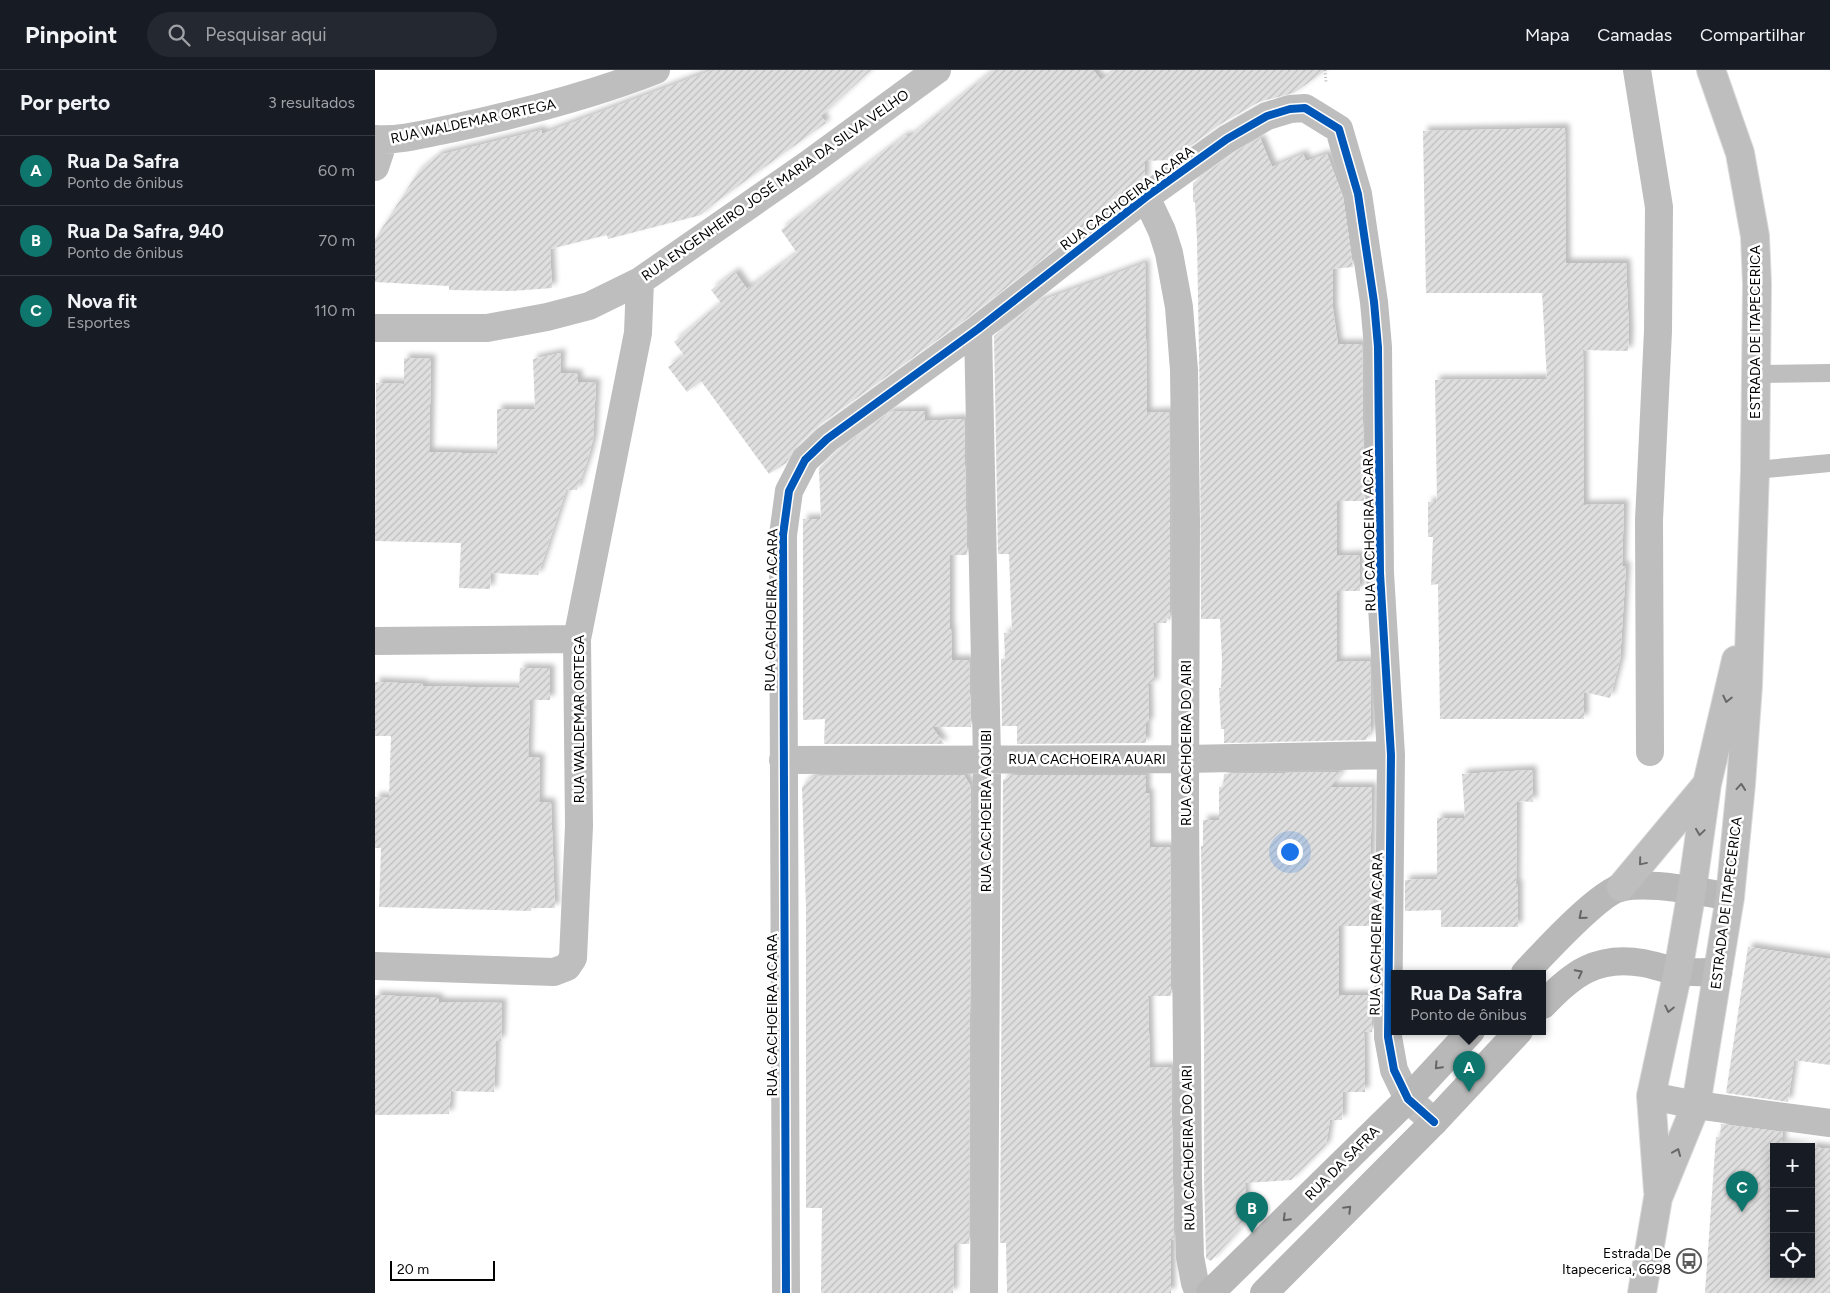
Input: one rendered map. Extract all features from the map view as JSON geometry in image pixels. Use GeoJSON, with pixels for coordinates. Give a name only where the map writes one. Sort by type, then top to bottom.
{"type":"FeatureCollection","features":[{"type":"Feature","properties":{"kind":"main road"},"geometry":{"type":"LineString","coordinates":[[1528,970],[1562,934],[1602,899],[1621,887],[1692,890],[1729,897]]}},
{"type":"Feature","properties":{"kind":"main road"},"geometry":{"type":"LineString","coordinates":[[1546,1002],[1573,976],[1594,966],[1614,960],[1641,963],[1678,971],[1718,972]]}},
{"type":"Feature","properties":{"kind":"main road","name":"RUA DA SAFRA"},"geometry":{"type":"LineString","coordinates":[[1211,1293],[1407,1099],[1467,1035]]}},
{"type":"Feature","properties":{"kind":"main road"},"geometry":{"type":"LineString","coordinates":[[1264,1293],[1434,1122],[1515,1035]]}},
{"type":"Feature","properties":{"kind":"street","name":"RUA WALDEMAR ORTEGA"},"geometry":{"type":"LineString","coordinates":[[380,140],[414,136],[528,112],[606,88],[655,70]]}},
{"type":"Feature","properties":{"kind":"street","name":"RUA ENGENHEIRO JOSÉ MARIA DA SILVA VELHO"},"geometry":{"type":"LineString","coordinates":[[375,328],[487,328],[547,317],[589,306],[640,281],[807,165],[937,70]]}},
{"type":"Feature","properties":{"kind":"street"},"geometry":{"type":"LineString","coordinates":[[1637,70],[1659,207],[1658,332],[1649,520],[1650,752]]}},
{"type":"Feature","properties":{"kind":"street","name":"ESTRADA DE ITAPECERICA"},"geometry":{"type":"LineString","coordinates":[[1642,1293],[1659,1198],[1696,1105],[1729,897],[1742,774],[1755,470],[1757,284],[1755,236],[1740,152],[1711,70]]}},
{"type":"Feature","properties":{"kind":"street","name":"RUA CACHOEIRA ACARA"},"geometry":{"type":"LineString","coordinates":[[786,1293],[783,535],[789,490],[805,460],[827,439],[978,329],[1146,197],[1227,139],[1267,116],[1290,109],[1305,108],[1339,129],[1358,194],[1374,302],[1377,338],[1381,573],[1391,755],[1388,1037],[1394,1070],[1407,1099],[1434,1122]]}},
{"type":"Feature","properties":{"kind":"street"},"geometry":{"type":"LineString","coordinates":[[375,167],[380,140]]}},
{"type":"Feature","properties":{"kind":"street","name":"RUA CACHOEIRA DO AIRI"},"geometry":{"type":"LineString","coordinates":[[1146,197],[1169,253],[1179,307],[1183,370],[1186,522],[1185,758],[1189,1257],[1199,1293]]}},
{"type":"Feature","properties":{"kind":"street","name":"RUA WALDEMAR ORTEGA"},"geometry":{"type":"LineString","coordinates":[[375,966],[554,972],[561,970],[571,963],[573,958],[579,826],[577,639],[638,333],[640,281]]}},
{"type":"Feature","properties":{"kind":"street","name":"RUA CACHOEIRA AQUIBI"},"geometry":{"type":"LineString","coordinates":[[978,329],[987,758],[984,1293]]}},
{"type":"Feature","properties":{"kind":"street","name":"ESTRADA DE ITAPECERICA"},"geometry":{"type":"LineString","coordinates":[[1659,1198],[1651,1096],[1678,971],[1707,784],[1750,601]]}},
{"type":"Feature","properties":{"kind":"street"},"geometry":{"type":"LineString","coordinates":[[375,641],[577,639]]}},
{"type":"Feature","properties":{"kind":"street","name":"RUA CACHOEIRA AUARI"},"geometry":{"type":"LineString","coordinates":[[783,760],[1391,755]]}},
{"type":"Feature","properties":{"kind":"street"},"geometry":{"type":"LineString","coordinates":[[1621,887],[1707,784]]}},
{"type":"Feature","properties":{"kind":"street"},"geometry":{"type":"LineString","coordinates":[[1651,1096],[1696,1105],[1830,1123]]}},
{"type":"Feature","properties":{"kind":"lane"},"geometry":{"type":"LineString","coordinates":[[1756,374],[1830,373]]}},
{"type":"Feature","properties":{"kind":"lane"},"geometry":{"type":"LineString","coordinates":[[1755,470],[1830,463]]}},
{"type":"Feature","properties":{"kind":"building"},"geometry":{"type":"Polygon","coordinates":[[[713,70],[871,70],[821,116],[826,123],[712,205],[701,215],[608,239],[607,235],[550,249],[552,288],[511,291],[449,290],[449,286],[375,282],[375,239],[418,172],[439,155],[542,130],[542,134],[713,70]]]}},
{"type":"Feature","properties":{"kind":"building"},"geometry":{"type":"Polygon","coordinates":[[[994,70],[1093,70],[1101,80],[1115,70],[1326,70],[1294,93],[1259,102],[1219,125],[1171,160],[1145,161],[1145,179],[969,317],[818,426],[794,449],[786,463],[769,474],[701,381],[687,392],[668,367],[684,355],[674,342],[721,303],[711,290],[735,272],[747,289],[797,253],[781,230],[906,135],[908,138],[994,70]]]}},
{"type":"Feature","properties":{"kind":"building"},"geometry":{"type":"Polygon","coordinates":[[[1565,128],[1566,263],[1626,263],[1628,351],[1583,350],[1584,505],[1624,504],[1622,566],[1626,566],[1620,660],[1610,698],[1584,692],[1584,719],[1440,719],[1438,584],[1431,585],[1433,537],[1428,537],[1428,502],[1437,502],[1435,380],[1547,379],[1542,293],[1426,293],[1423,131],[1565,128]]]}},
{"type":"Feature","properties":{"kind":"building"},"geometry":{"type":"Polygon","coordinates":[[[1260,138],[1272,167],[1303,154],[1306,161],[1327,154],[1343,197],[1353,267],[1333,269],[1333,309],[1338,344],[1362,344],[1364,501],[1337,501],[1337,556],[1360,555],[1360,591],[1337,591],[1337,662],[1370,661],[1371,730],[1366,740],[1224,743],[1224,729],[1221,729],[1219,688],[1221,688],[1222,661],[1220,619],[1201,619],[1197,239],[1193,183],[1235,152],[1260,138]]]}},
{"type":"Feature","properties":{"kind":"building"},"geometry":{"type":"Polygon","coordinates":[[[1145,263],[1147,413],[1169,412],[1170,523],[1170,619],[1167,618],[1166,623],[1153,623],[1154,684],[1148,684],[1149,723],[1146,723],[1146,743],[1017,744],[1017,726],[1002,726],[1001,659],[1005,659],[1004,633],[1012,632],[1009,554],[998,554],[994,336],[1038,302],[1145,263]]]}},
{"type":"Feature","properties":{"kind":"building"},"geometry":{"type":"Polygon","coordinates":[[[561,353],[560,373],[578,374],[578,382],[596,383],[593,439],[577,490],[566,490],[538,575],[491,573],[490,589],[459,588],[461,543],[375,541],[376,383],[404,384],[404,358],[431,359],[429,452],[497,454],[497,409],[535,409],[533,359],[561,353]]]}},
{"type":"Feature","properties":{"kind":"building"},"geometry":{"type":"Polygon","coordinates":[[[925,411],[925,421],[964,419],[967,555],[950,555],[950,629],[952,660],[969,660],[971,727],[932,727],[944,744],[824,744],[825,719],[803,720],[803,519],[821,519],[819,468],[837,451],[890,412],[925,411]]]}},
{"type":"Feature","properties":{"kind":"building"},"geometry":{"type":"Polygon","coordinates":[[[520,668],[550,669],[550,700],[530,700],[528,757],[540,758],[539,802],[551,803],[555,908],[531,908],[531,911],[379,907],[381,848],[375,848],[375,797],[389,798],[391,736],[375,736],[375,682],[423,684],[423,686],[519,688],[520,668]]]}},
{"type":"Feature","properties":{"kind":"building"},"geometry":{"type":"Polygon","coordinates":[[[1532,770],[1533,802],[1517,801],[1516,884],[1518,884],[1518,927],[1441,927],[1441,910],[1405,911],[1405,880],[1437,879],[1437,818],[1465,818],[1462,774],[1532,770]]]}},
{"type":"Feature","properties":{"kind":"building"},"geometry":{"type":"Polygon","coordinates":[[[1342,772],[1330,787],[1372,787],[1370,881],[1374,881],[1374,912],[1371,912],[1371,926],[1339,926],[1339,995],[1371,995],[1372,1032],[1364,1032],[1365,1092],[1343,1092],[1342,1120],[1330,1120],[1326,1145],[1291,1180],[1245,1183],[1246,1222],[1211,1261],[1206,1258],[1204,1178],[1201,846],[1203,846],[1203,820],[1219,820],[1219,787],[1223,787],[1224,774],[1342,772]]]}},
{"type":"Feature","properties":{"kind":"building"},"geometry":{"type":"Polygon","coordinates":[[[964,775],[971,787],[969,1244],[954,1244],[953,1293],[821,1293],[822,1208],[806,1208],[806,907],[802,787],[815,776],[964,775]]]}},
{"type":"Feature","properties":{"kind":"building"},"geometry":{"type":"Polygon","coordinates":[[[1012,775],[1146,775],[1146,793],[1149,793],[1150,847],[1170,847],[1171,996],[1148,996],[1150,1068],[1171,1067],[1174,1240],[1171,1238],[1171,1293],[1007,1293],[1006,1243],[1000,1243],[1003,780],[1012,775]]]}},
{"type":"Feature","properties":{"kind":"building"},"geometry":{"type":"Polygon","coordinates":[[[1748,947],[1830,959],[1830,1065],[1794,1060],[1788,1102],[1726,1093],[1748,947]]]}},
{"type":"Feature","properties":{"kind":"building"},"geometry":{"type":"Polygon","coordinates":[[[375,995],[438,998],[439,1002],[502,1003],[501,1041],[496,1041],[494,1092],[451,1091],[449,1114],[375,1115],[375,995]]]}},
{"type":"Feature","properties":{"kind":"building"},"geometry":{"type":"Polygon","coordinates":[[[1721,1124],[1783,1132],[1781,1143],[1770,1143],[1770,1278],[1815,1278],[1815,1147],[1830,1149],[1830,1293],[1705,1293],[1716,1137],[1720,1137],[1721,1124]]]}},
{"type":"Feature","properties":{"kind":"cycle path"},"geometry":{"type":"LineString","coordinates":[[786,1293],[783,535],[789,491],[805,460],[827,439],[978,329],[1146,197],[1227,139],[1267,116],[1290,109],[1305,108],[1339,129],[1358,194],[1374,302],[1378,347],[1380,573],[1391,755],[1388,1037],[1394,1070],[1408,1099],[1434,1122]]}},
{"type":"Feature","properties":{"kind":"place","name":"Rua Da Safra"},"geometry":{"type":"Point","coordinates":[1469,1092]}},
{"type":"Feature","properties":{"kind":"place","name":"Nova fit"},"geometry":{"type":"Point","coordinates":[1742,1212]}},
{"type":"Feature","properties":{"kind":"place","name":"Rua Da Safra, 940"},"geometry":{"type":"Point","coordinates":[1252,1233]}},
{"type":"Feature","properties":{"kind":"place","name":"Estrada De Itapecerica, 6698"},"geometry":{"type":"Point","coordinates":[1689,1261]}}]}
